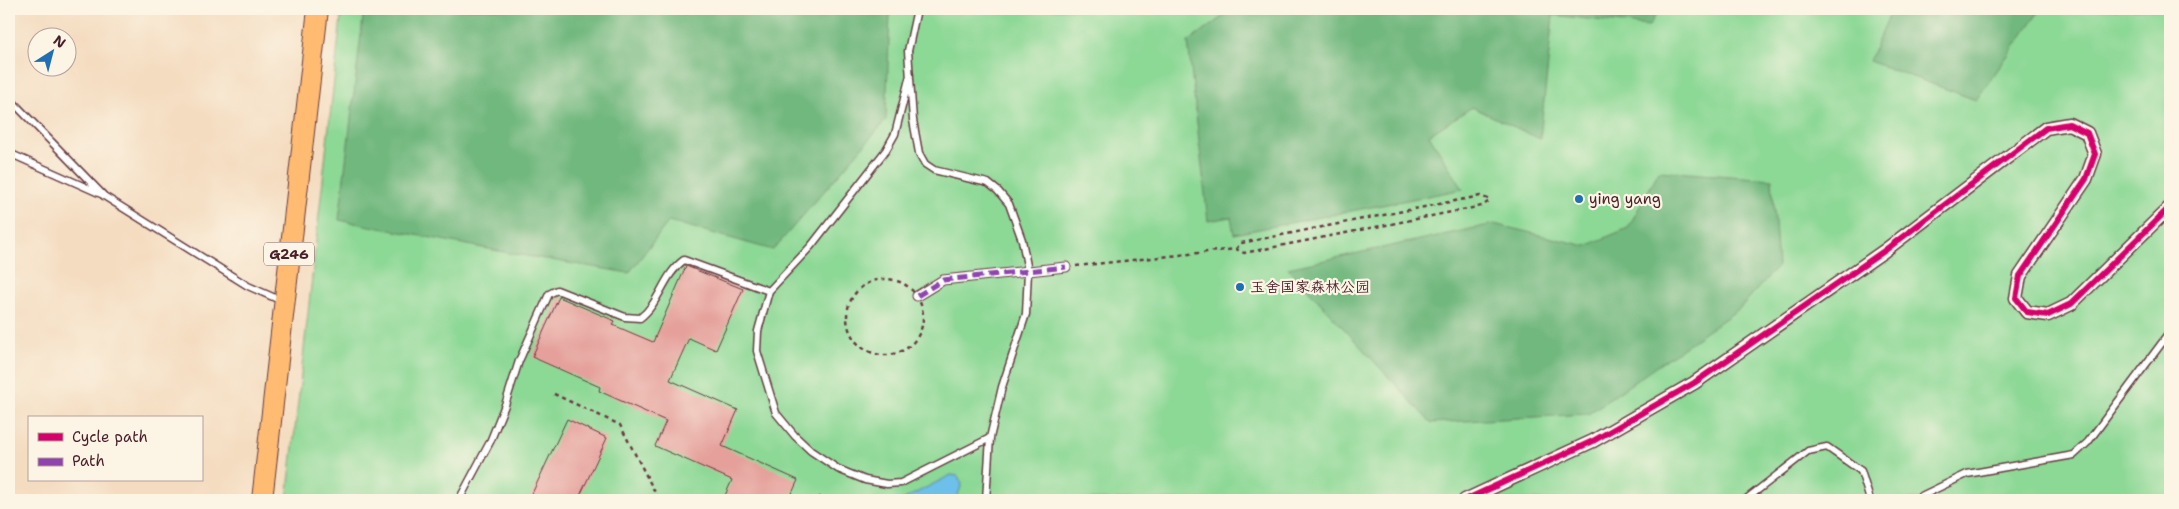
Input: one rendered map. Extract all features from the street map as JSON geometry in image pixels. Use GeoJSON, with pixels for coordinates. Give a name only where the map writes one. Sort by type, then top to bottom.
{"type":"FeatureCollection","features":[{"type":"Feature","properties":{"kind":"highway","name":"G246"},"geometry":{"type":"LineString","coordinates":[[262,500],[283,302],[318,9]]}},
{"type":"Feature","properties":{"kind":"street"},"geometry":{"type":"LineString","coordinates":[[1464,500],[1593,441],[1694,384],[1884,251],[2046,128],[2069,124],[2087,133],[2095,154],[2086,179],[2020,276],[2016,298],[2027,312],[2048,315],[2071,304],[2170,207]]}},
{"type":"Feature","properties":{"kind":"street"},"geometry":{"type":"LineString","coordinates":[[917,296],[943,280],[1066,266]]}},
{"type":"Feature","properties":{"kind":"lane"},"geometry":{"type":"LineString","coordinates":[[917,9],[908,51],[919,153],[925,164],[944,174],[988,183],[998,191],[1009,204],[1022,240],[1028,271],[1026,314],[1002,387],[990,438],[986,500]]}},
{"type":"Feature","properties":{"kind":"lane"},"geometry":{"type":"LineString","coordinates":[[910,76],[895,134],[886,150],[811,246],[769,291],[758,330],[757,351],[776,413],[806,446],[838,469],[865,480],[887,484],[901,483],[990,438]]}},
{"type":"Feature","properties":{"kind":"lane"},"geometry":{"type":"LineString","coordinates":[[9,98],[104,196]]}},
{"type":"Feature","properties":{"kind":"lane"},"geometry":{"type":"LineString","coordinates":[[9,153],[104,196],[248,286],[283,302]]}},
{"type":"Feature","properties":{"kind":"lane"},"geometry":{"type":"LineString","coordinates":[[459,500],[490,442],[505,405],[519,361],[549,294],[557,290],[626,317],[640,318],[650,311],[676,266],[684,260],[769,291]]}},
{"type":"Feature","properties":{"kind":"lane"},"geometry":{"type":"LineString","coordinates":[[1913,500],[1967,474],[2074,454],[2088,442],[2170,332]]}},
{"type":"Feature","properties":{"kind":"lane"},"geometry":{"type":"LineString","coordinates":[[1745,500],[1808,450],[1827,447],[1861,471],[1870,500]]}},
{"type":"Feature","properties":{"kind":"path"},"geometry":{"type":"LineString","coordinates":[[1066,266],[1236,249],[1244,253],[1482,206],[1491,200],[1480,196],[1241,242],[1236,249]]}},
{"type":"Feature","properties":{"kind":"path"},"geometry":{"type":"LineString","coordinates":[[895,280],[911,289],[917,296],[921,304],[922,322],[917,337],[910,346],[902,351],[884,355],[866,350],[853,337],[847,320],[850,302],[860,288],[868,282],[895,280]]}},
{"type":"Feature","properties":{"kind":"path"},"geometry":{"type":"LineString","coordinates":[[554,394],[620,425],[659,500]]}},
{"type":"Feature","properties":{"kind":"path"},"geometry":{"type":"LineString","coordinates":[[818,500],[820,497],[870,500],[884,496],[887,484]]}},
{"type":"Feature","properties":{"kind":"green space","name":"玉舍国家森林公园"},"geometry":{"type":"Polygon","coordinates":[[[342,9],[2170,9],[2170,500],[287,500],[342,9]]]}},
{"type":"Feature","properties":{"kind":"green space"},"geometry":{"type":"Polygon","coordinates":[[[364,9],[887,9],[890,12],[886,120],[773,250],[669,221],[629,273],[509,253],[339,220],[364,9]]]}},
{"type":"Feature","properties":{"kind":"green space"},"geometry":{"type":"Polygon","coordinates":[[[1233,9],[1659,9],[1649,26],[1553,15],[1540,139],[1472,107],[1429,135],[1463,189],[1234,234],[1231,217],[1208,221],[1188,42],[1233,9]]]}},
{"type":"Feature","properties":{"kind":"green space"},"geometry":{"type":"Polygon","coordinates":[[[1892,9],[2041,9],[1976,100],[1869,61],[1892,9]]]}},
{"type":"Feature","properties":{"kind":"green space"},"geometry":{"type":"Polygon","coordinates":[[[1659,171],[1772,179],[1778,266],[1740,308],[1588,414],[1431,423],[1288,268],[1494,224],[1586,246],[1628,228],[1659,171]]]}},
{"type":"Feature","properties":{"kind":"water"},"geometry":{"type":"Polygon","coordinates":[[[951,475],[958,476],[962,484],[956,500],[902,500],[951,475]]]}},
{"type":"Feature","properties":{"kind":"building"},"geometry":{"type":"Polygon","coordinates":[[[686,266],[743,289],[716,350],[689,338],[670,380],[738,410],[722,446],[798,480],[789,500],[723,500],[732,480],[655,446],[666,421],[599,391],[600,387],[532,357],[559,297],[615,321],[613,325],[653,342],[686,266]]]}},
{"type":"Feature","properties":{"kind":"building"},"geometry":{"type":"Polygon","coordinates":[[[567,419],[607,438],[578,500],[529,500],[567,419]]]}},
{"type":"Feature","properties":{"kind":"marked path"},"geometry":{"type":"LineString","coordinates":[[917,296],[943,280],[1066,267]]}},
{"type":"Feature","properties":{"kind":"cycle path"},"geometry":{"type":"LineString","coordinates":[[1465,500],[1593,441],[1694,383],[1884,251],[2046,128],[2069,124],[2087,133],[2095,154],[2086,179],[2020,276],[2016,298],[2027,312],[2048,315],[2071,304],[2170,207]]}},
{"type":"Feature","properties":{"kind":"place","name":"ying yang"},"geometry":{"type":"Point","coordinates":[1579,199]}},
{"type":"Feature","properties":{"kind":"place","name":"玉舍国家森林公园"},"geometry":{"type":"Point","coordinates":[1240,287]}}]}
